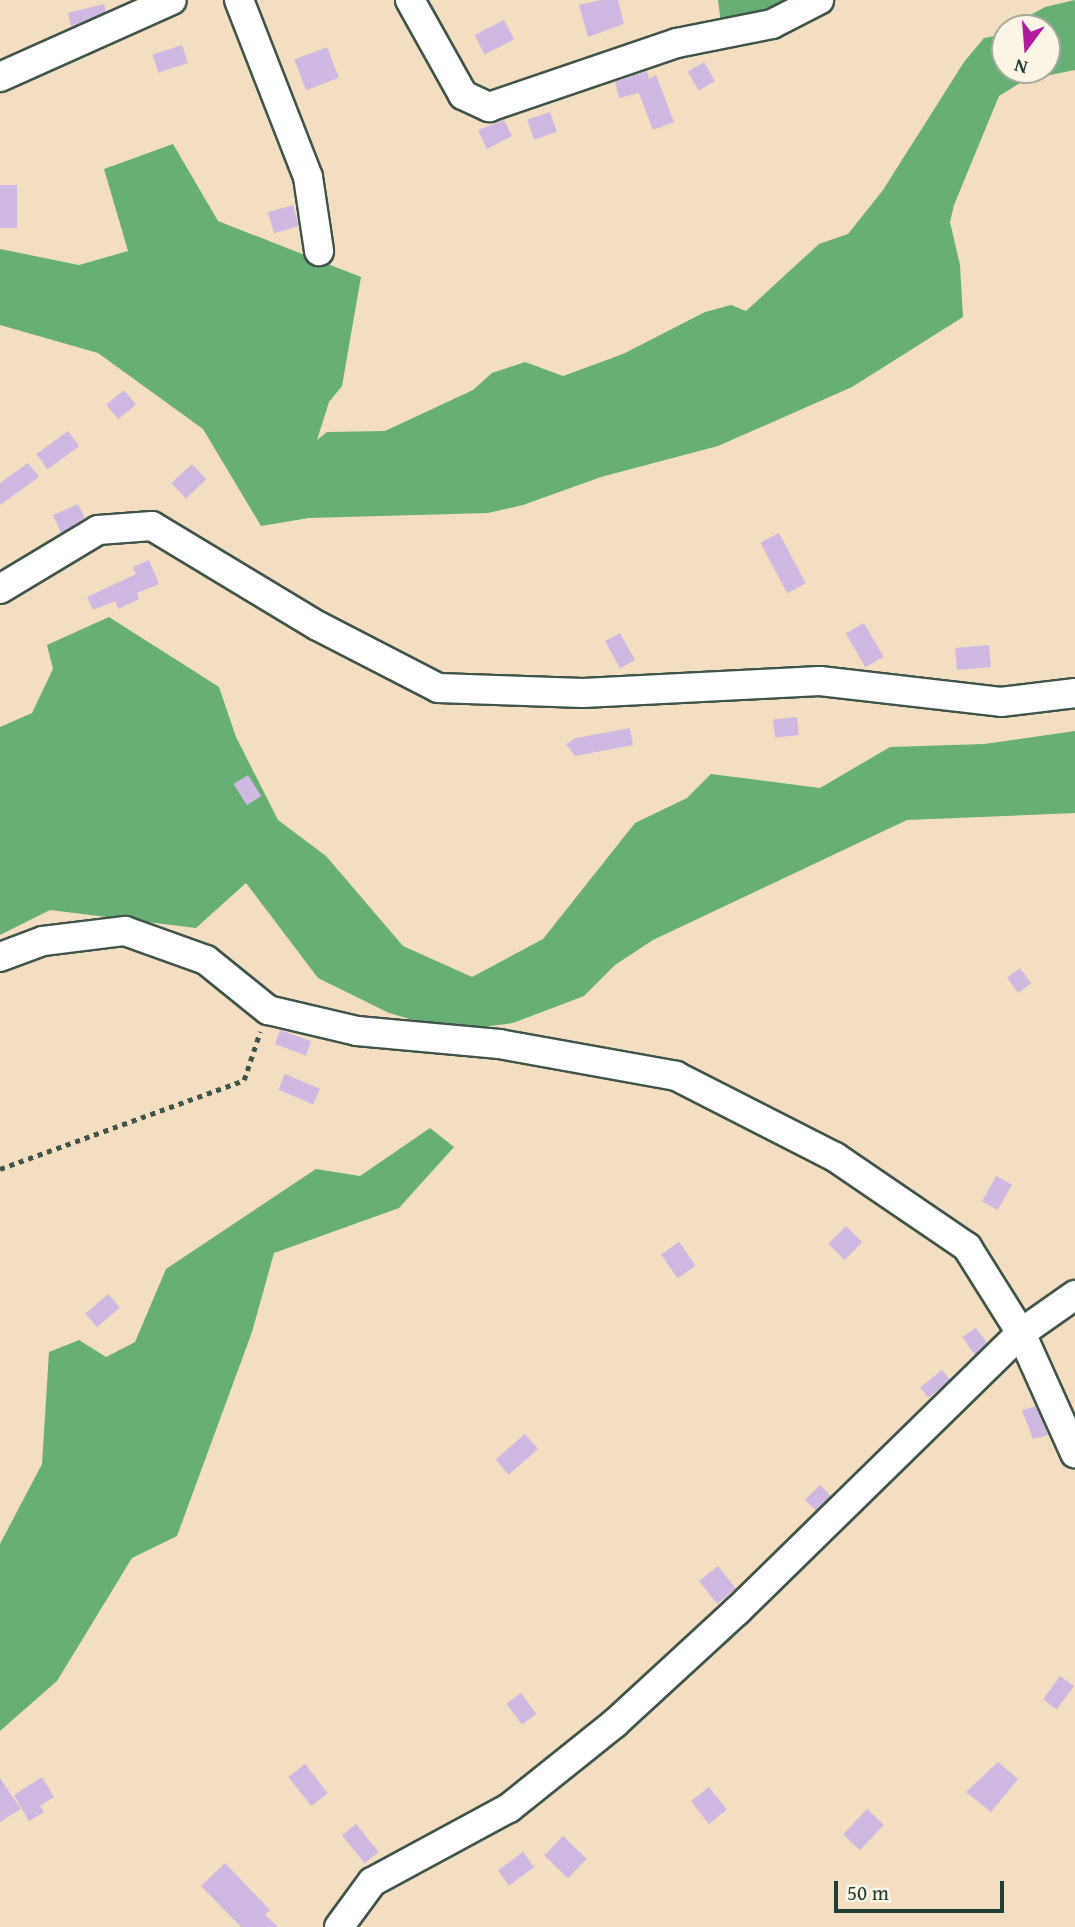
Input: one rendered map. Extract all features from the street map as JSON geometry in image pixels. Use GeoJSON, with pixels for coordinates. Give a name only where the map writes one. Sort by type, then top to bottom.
{"type":"FeatureCollection","features":[{"type":"Feature","properties":{"kind":"street"},"geometry":{"type":"LineString","coordinates":[[0,77],[172,0]]}},
{"type":"Feature","properties":{"kind":"street"},"geometry":{"type":"LineString","coordinates":[[239,0],[308,177],[319,251]]}},
{"type":"Feature","properties":{"kind":"street"},"geometry":{"type":"LineString","coordinates":[[410,0],[463,95],[489,107],[677,43],[772,24],[819,0]]}},
{"type":"Feature","properties":{"kind":"street"},"geometry":{"type":"LineString","coordinates":[[0,589],[98,530],[152,526],[318,626],[438,688],[583,693],[820,681],[1001,702],[1075,693]]}},
{"type":"Feature","properties":{"kind":"street"},"geometry":{"type":"LineString","coordinates":[[0,957],[43,941],[125,931],[206,960],[268,1010],[357,1031],[499,1044],[676,1076],[835,1157],[967,1247],[1021,1333],[1075,1453]]}},
{"type":"Feature","properties":{"kind":"street"},"geometry":{"type":"LineString","coordinates":[[339,1927],[372,1882],[509,1808],[615,1723],[737,1611],[1021,1333],[1075,1295]]}},
{"type":"Feature","properties":{"kind":"path"},"geometry":{"type":"LineString","coordinates":[[0,1168],[244,1080],[268,1010]]}},
{"type":"Feature","properties":{"kind":"green space"},"geometry":{"type":"Polygon","coordinates":[[[718,0],[796,0],[721,23],[718,0]]]}},
{"type":"Feature","properties":{"kind":"green space"},"geometry":{"type":"Polygon","coordinates":[[[1075,0],[1075,70],[1061,73],[1061,14],[1032,14],[1045,7],[1075,0]]]}},
{"type":"Feature","properties":{"kind":"green space"},"geometry":{"type":"Polygon","coordinates":[[[991,37],[991,84],[1018,84],[999,96],[954,205],[950,222],[960,265],[963,317],[852,387],[718,446],[601,477],[523,505],[488,513],[309,518],[261,526],[203,429],[98,353],[0,325],[0,249],[79,265],[128,251],[104,169],[173,144],[218,221],[361,277],[342,386],[329,402],[317,440],[327,432],[385,431],[473,390],[492,373],[525,362],[563,376],[623,354],[705,312],[731,305],[746,311],[819,244],[848,234],[883,190],[964,62],[984,38],[991,37]]]}},
{"type":"Feature","properties":{"kind":"green space"},"geometry":{"type":"Polygon","coordinates":[[[109,617],[219,687],[236,737],[278,820],[326,856],[403,946],[472,977],[543,939],[635,823],[687,798],[711,774],[820,788],[890,747],[984,744],[1075,731],[1075,813],[907,820],[653,940],[615,965],[584,996],[513,1023],[451,1031],[389,1013],[318,978],[246,883],[196,928],[50,910],[0,935],[0,727],[32,713],[53,669],[47,645],[109,617]]]}},
{"type":"Feature","properties":{"kind":"green space"},"geometry":{"type":"Polygon","coordinates":[[[430,1128],[454,1147],[399,1208],[274,1253],[252,1332],[177,1536],[132,1558],[57,1681],[0,1731],[0,1544],[42,1464],[49,1352],[79,1340],[106,1357],[135,1342],[166,1269],[316,1169],[360,1176],[430,1128]]]}},
{"type":"Feature","properties":{"kind":"building"},"geometry":{"type":"Polygon","coordinates":[[[601,0],[618,0],[624,24],[588,37],[579,5],[601,0]]]}},
{"type":"Feature","properties":{"kind":"building"},"geometry":{"type":"Polygon","coordinates":[[[104,4],[106,12],[71,27],[68,13],[104,4]]]}},
{"type":"Feature","properties":{"kind":"building"},"geometry":{"type":"Polygon","coordinates":[[[504,20],[514,40],[485,55],[475,35],[504,20]]]}},
{"type":"Feature","properties":{"kind":"building"},"geometry":{"type":"Polygon","coordinates":[[[182,45],[188,63],[158,73],[153,55],[182,45]]]}},
{"type":"Feature","properties":{"kind":"building"},"geometry":{"type":"Polygon","coordinates":[[[327,47],[339,78],[306,90],[294,60],[327,47]]]}},
{"type":"Feature","properties":{"kind":"building"},"geometry":{"type":"Polygon","coordinates":[[[704,62],[715,81],[699,91],[688,72],[704,62]]]}},
{"type":"Feature","properties":{"kind":"building"},"geometry":{"type":"Polygon","coordinates":[[[647,71],[649,79],[656,75],[674,122],[653,130],[639,93],[619,98],[615,82],[647,71]]]}},
{"type":"Feature","properties":{"kind":"building"},"geometry":{"type":"Polygon","coordinates":[[[550,112],[557,132],[534,140],[527,120],[550,112]]]}},
{"type":"Feature","properties":{"kind":"building"},"geometry":{"type":"Polygon","coordinates":[[[504,120],[512,136],[487,149],[478,130],[504,120]]]}},
{"type":"Feature","properties":{"kind":"building"},"geometry":{"type":"Polygon","coordinates":[[[0,185],[17,185],[17,228],[0,228],[0,185]]]}},
{"type":"Feature","properties":{"kind":"building"},"geometry":{"type":"Polygon","coordinates":[[[293,205],[299,226],[274,233],[268,212],[293,205]]]}},
{"type":"Feature","properties":{"kind":"building"},"geometry":{"type":"Polygon","coordinates":[[[124,390],[136,405],[118,419],[106,404],[124,390]]]}},
{"type":"Feature","properties":{"kind":"building"},"geometry":{"type":"Polygon","coordinates":[[[68,431],[79,446],[48,469],[36,454],[68,431]]]}},
{"type":"Feature","properties":{"kind":"building"},"geometry":{"type":"Polygon","coordinates":[[[28,463],[39,477],[0,505],[0,483],[28,463]]]}},
{"type":"Feature","properties":{"kind":"building"},"geometry":{"type":"Polygon","coordinates":[[[192,464],[206,479],[186,498],[172,483],[192,464]]]}},
{"type":"Feature","properties":{"kind":"building"},"geometry":{"type":"Polygon","coordinates":[[[78,504],[85,518],[61,533],[53,515],[78,504]]]}},
{"type":"Feature","properties":{"kind":"building"},"geometry":{"type":"Polygon","coordinates":[[[779,533],[806,583],[787,593],[760,543],[779,533]]]}},
{"type":"Feature","properties":{"kind":"building"},"geometry":{"type":"Polygon","coordinates":[[[149,560],[159,584],[137,593],[139,599],[118,609],[115,601],[93,610],[87,597],[136,574],[133,567],[149,560]]]}},
{"type":"Feature","properties":{"kind":"building"},"geometry":{"type":"Polygon","coordinates":[[[864,623],[884,657],[865,667],[846,634],[864,623]]]}},
{"type":"Feature","properties":{"kind":"building"},"geometry":{"type":"Polygon","coordinates":[[[620,633],[635,660],[620,668],[605,641],[620,633]]]}},
{"type":"Feature","properties":{"kind":"building"},"geometry":{"type":"Polygon","coordinates":[[[989,645],[991,667],[957,670],[955,648],[989,645]]]}},
{"type":"Feature","properties":{"kind":"building"},"geometry":{"type":"Polygon","coordinates":[[[797,717],[799,735],[775,737],[773,720],[797,717]]]}},
{"type":"Feature","properties":{"kind":"building"},"geometry":{"type":"Polygon","coordinates":[[[630,728],[633,745],[575,756],[566,744],[576,738],[630,728]]]}},
{"type":"Feature","properties":{"kind":"building"},"geometry":{"type":"Polygon","coordinates":[[[248,775],[261,796],[247,805],[234,784],[248,775]]]}},
{"type":"Feature","properties":{"kind":"building"},"geometry":{"type":"Polygon","coordinates":[[[1020,968],[1031,983],[1018,993],[1007,977],[1020,968]]]}},
{"type":"Feature","properties":{"kind":"building"},"geometry":{"type":"Polygon","coordinates":[[[280,1030],[311,1041],[306,1055],[275,1044],[280,1030]]]}},
{"type":"Feature","properties":{"kind":"building"},"geometry":{"type":"Polygon","coordinates":[[[285,1074],[320,1089],[313,1104],[278,1090],[285,1074]]]}},
{"type":"Feature","properties":{"kind":"building"},"geometry":{"type":"Polygon","coordinates":[[[996,1176],[1012,1185],[998,1210],[982,1201],[996,1176]]]}},
{"type":"Feature","properties":{"kind":"building"},"geometry":{"type":"Polygon","coordinates":[[[846,1226],[862,1242],[845,1260],[828,1244],[846,1226]]]}},
{"type":"Feature","properties":{"kind":"building"},"geometry":{"type":"Polygon","coordinates":[[[679,1242],[696,1266],[678,1278],[661,1255],[679,1242]]]}},
{"type":"Feature","properties":{"kind":"building"},"geometry":{"type":"Polygon","coordinates":[[[108,1294],[120,1308],[97,1327],[85,1314],[108,1294]]]}},
{"type":"Feature","properties":{"kind":"building"},"geometry":{"type":"Polygon","coordinates":[[[976,1328],[987,1343],[975,1355],[962,1337],[976,1328]]]}},
{"type":"Feature","properties":{"kind":"building"},"geometry":{"type":"Polygon","coordinates":[[[942,1370],[950,1380],[928,1398],[920,1388],[942,1370]]]}},
{"type":"Feature","properties":{"kind":"building"},"geometry":{"type":"Polygon","coordinates":[[[1036,1406],[1048,1435],[1033,1439],[1022,1410],[1036,1406]]]}},
{"type":"Feature","properties":{"kind":"building"},"geometry":{"type":"Polygon","coordinates":[[[525,1434],[538,1449],[509,1475],[496,1460],[525,1434]]]}},
{"type":"Feature","properties":{"kind":"building"},"geometry":{"type":"Polygon","coordinates":[[[820,1485],[831,1496],[816,1511],[805,1500],[820,1485]]]}},
{"type":"Feature","properties":{"kind":"building"},"geometry":{"type":"Polygon","coordinates":[[[718,1566],[736,1589],[717,1604],[699,1581],[718,1566]]]}},
{"type":"Feature","properties":{"kind":"building"},"geometry":{"type":"Polygon","coordinates":[[[1060,1676],[1074,1686],[1057,1709],[1043,1699],[1060,1676]]]}},
{"type":"Feature","properties":{"kind":"building"},"geometry":{"type":"Polygon","coordinates":[[[521,1693],[536,1714],[522,1725],[506,1704],[521,1693]]]}},
{"type":"Feature","properties":{"kind":"building"},"geometry":{"type":"Polygon","coordinates":[[[998,1762],[1018,1779],[991,1812],[966,1792],[998,1762]]]}},
{"type":"Feature","properties":{"kind":"building"},"geometry":{"type":"Polygon","coordinates":[[[305,1764],[328,1793],[311,1806],[288,1777],[305,1764]]]}},
{"type":"Feature","properties":{"kind":"building"},"geometry":{"type":"Polygon","coordinates":[[[42,1777],[54,1797],[40,1806],[44,1812],[29,1821],[14,1795],[42,1777]]]}},
{"type":"Feature","properties":{"kind":"building"},"geometry":{"type":"Polygon","coordinates":[[[0,1778],[21,1809],[0,1822],[0,1778]]]}},
{"type":"Feature","properties":{"kind":"building"},"geometry":{"type":"Polygon","coordinates":[[[709,1787],[727,1810],[709,1824],[691,1801],[709,1787]]]}},
{"type":"Feature","properties":{"kind":"building"},"geometry":{"type":"Polygon","coordinates":[[[867,1809],[884,1825],[860,1850],[843,1835],[867,1809]]]}},
{"type":"Feature","properties":{"kind":"building"},"geometry":{"type":"Polygon","coordinates":[[[356,1824],[379,1852],[365,1863],[342,1835],[356,1824]]]}},
{"type":"Feature","properties":{"kind":"building"},"geometry":{"type":"Polygon","coordinates":[[[563,1836],[587,1859],[568,1878],[544,1855],[563,1836]]]}},
{"type":"Feature","properties":{"kind":"building"},"geometry":{"type":"Polygon","coordinates":[[[523,1852],[534,1867],[509,1886],[498,1870],[523,1852]]]}},
{"type":"Feature","properties":{"kind":"building"},"geometry":{"type":"Polygon","coordinates":[[[225,1863],[270,1910],[265,1915],[278,1927],[241,1927],[201,1886],[225,1863]]]}}]}
